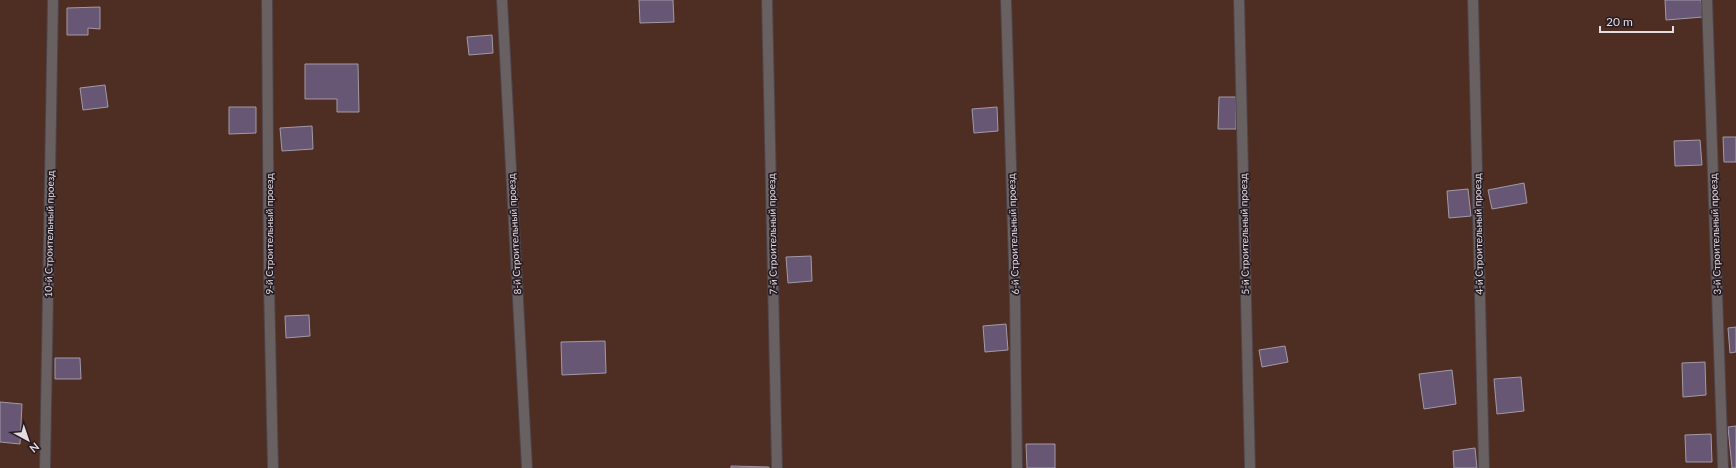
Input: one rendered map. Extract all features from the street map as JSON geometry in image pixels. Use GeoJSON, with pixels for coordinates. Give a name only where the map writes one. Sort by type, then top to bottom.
{"type":"FeatureCollection","features":[{"type":"Feature","properties":{"kind":"lane","name":"10-й Строительный проезд"},"geometry":{"type":"LineString","coordinates":[[45,468],[53,0]]}},
{"type":"Feature","properties":{"kind":"lane","name":"9-й Строительный проезд"},"geometry":{"type":"LineString","coordinates":[[267,0],[269,286],[273,468]]}},
{"type":"Feature","properties":{"kind":"lane","name":"8-й Строительный проезд"},"geometry":{"type":"LineString","coordinates":[[502,0],[527,468]]}},
{"type":"Feature","properties":{"kind":"lane","name":"7-й Строительный проезд"},"geometry":{"type":"LineString","coordinates":[[767,0],[777,468]]}},
{"type":"Feature","properties":{"kind":"lane","name":"6-й Строительный проезд"},"geometry":{"type":"LineString","coordinates":[[1006,0],[1015,298],[1017,468]]}},
{"type":"Feature","properties":{"kind":"lane","name":"5-й Строительный проезд"},"geometry":{"type":"LineString","coordinates":[[1239,0],[1250,468]]}},
{"type":"Feature","properties":{"kind":"lane","name":"4-й Строительный проезд"},"geometry":{"type":"LineString","coordinates":[[1473,0],[1484,468]]}},
{"type":"Feature","properties":{"kind":"lane","name":"3-й Строительный проезд"},"geometry":{"type":"LineString","coordinates":[[1707,0],[1723,468]]}},
{"type":"Feature","properties":{"kind":"shaded area"},"geometry":{"type":"Polygon","coordinates":[[[0,0],[1736,0],[1736,468],[0,468],[0,0]]]}},
{"type":"Feature","properties":{"kind":"building"},"geometry":{"type":"Polygon","coordinates":[[[639,0],[673,0],[674,22],[640,23],[639,0]]]}},
{"type":"Feature","properties":{"kind":"building"},"geometry":{"type":"Polygon","coordinates":[[[1665,0],[1701,0],[1703,17],[1666,20],[1665,0]]]}},
{"type":"Feature","properties":{"kind":"building"},"geometry":{"type":"Polygon","coordinates":[[[100,7],[100,29],[88,28],[88,35],[67,35],[67,8],[100,7]]]}},
{"type":"Feature","properties":{"kind":"building"},"geometry":{"type":"Polygon","coordinates":[[[492,35],[493,53],[469,55],[467,37],[492,35]]]}},
{"type":"Feature","properties":{"kind":"building"},"geometry":{"type":"Polygon","coordinates":[[[305,64],[358,64],[359,112],[337,112],[337,99],[305,99],[305,64]]]}},
{"type":"Feature","properties":{"kind":"building"},"geometry":{"type":"Polygon","coordinates":[[[105,85],[108,107],[83,110],[80,88],[105,85]]]}},
{"type":"Feature","properties":{"kind":"building"},"geometry":{"type":"Polygon","coordinates":[[[1219,97],[1236,97],[1236,129],[1218,129],[1219,97]]]}},
{"type":"Feature","properties":{"kind":"building"},"geometry":{"type":"Polygon","coordinates":[[[229,107],[256,107],[256,133],[229,134],[229,107]]]}},
{"type":"Feature","properties":{"kind":"building"},"geometry":{"type":"Polygon","coordinates":[[[997,107],[998,131],[974,133],[972,109],[997,107]]]}},
{"type":"Feature","properties":{"kind":"building"},"geometry":{"type":"Polygon","coordinates":[[[312,126],[313,149],[282,151],[280,128],[312,126]]]}},
{"type":"Feature","properties":{"kind":"building"},"geometry":{"type":"Polygon","coordinates":[[[1723,137],[1736,137],[1736,162],[1724,162],[1723,137]]]}},
{"type":"Feature","properties":{"kind":"building"},"geometry":{"type":"Polygon","coordinates":[[[1700,140],[1702,165],[1675,166],[1674,141],[1700,140]]]}},
{"type":"Feature","properties":{"kind":"building"},"geometry":{"type":"Polygon","coordinates":[[[1524,183],[1527,203],[1492,209],[1488,190],[1524,183]]]}},
{"type":"Feature","properties":{"kind":"building"},"geometry":{"type":"Polygon","coordinates":[[[1468,189],[1471,216],[1449,218],[1447,191],[1468,189]]]}},
{"type":"Feature","properties":{"kind":"building"},"geometry":{"type":"Polygon","coordinates":[[[811,256],[812,281],[788,283],[786,257],[811,256]]]}},
{"type":"Feature","properties":{"kind":"building"},"geometry":{"type":"Polygon","coordinates":[[[309,315],[310,336],[286,338],[285,316],[309,315]]]}},
{"type":"Feature","properties":{"kind":"building"},"geometry":{"type":"Polygon","coordinates":[[[1006,324],[1008,350],[985,352],[983,326],[1006,324]]]}},
{"type":"Feature","properties":{"kind":"building"},"geometry":{"type":"Polygon","coordinates":[[[1736,327],[1736,352],[1730,353],[1728,328],[1736,327]]]}},
{"type":"Feature","properties":{"kind":"building"},"geometry":{"type":"Polygon","coordinates":[[[605,341],[606,373],[562,375],[561,342],[605,341]]]}},
{"type":"Feature","properties":{"kind":"building"},"geometry":{"type":"Polygon","coordinates":[[[1285,346],[1288,362],[1262,367],[1259,350],[1285,346]]]}},
{"type":"Feature","properties":{"kind":"building"},"geometry":{"type":"Polygon","coordinates":[[[55,358],[80,358],[81,379],[55,379],[55,358]]]}},
{"type":"Feature","properties":{"kind":"building"},"geometry":{"type":"Polygon","coordinates":[[[1705,362],[1706,395],[1683,397],[1682,363],[1705,362]]]}},
{"type":"Feature","properties":{"kind":"building"},"geometry":{"type":"Polygon","coordinates":[[[1452,370],[1456,404],[1424,409],[1419,374],[1452,370]]]}},
{"type":"Feature","properties":{"kind":"building"},"geometry":{"type":"Polygon","coordinates":[[[1521,377],[1524,411],[1497,414],[1494,379],[1521,377]]]}},
{"type":"Feature","properties":{"kind":"building"},"geometry":{"type":"Polygon","coordinates":[[[0,402],[22,404],[20,444],[0,442],[0,402]]]}},
{"type":"Feature","properties":{"kind":"building"},"geometry":{"type":"Polygon","coordinates":[[[1736,426],[1736,468],[1732,468],[1728,427],[1736,426]]]}},
{"type":"Feature","properties":{"kind":"building"},"geometry":{"type":"Polygon","coordinates":[[[1711,434],[1712,462],[1686,462],[1685,435],[1711,434]]]}},
{"type":"Feature","properties":{"kind":"building"},"geometry":{"type":"Polygon","coordinates":[[[1026,444],[1055,444],[1055,468],[1027,468],[1026,444]]]}},
{"type":"Feature","properties":{"kind":"building"},"geometry":{"type":"Polygon","coordinates":[[[1475,448],[1477,468],[1454,468],[1453,451],[1475,448]]]}},
{"type":"Feature","properties":{"kind":"building"},"geometry":{"type":"Polygon","coordinates":[[[731,466],[769,467],[769,468],[731,468],[731,466]]]}}]}
